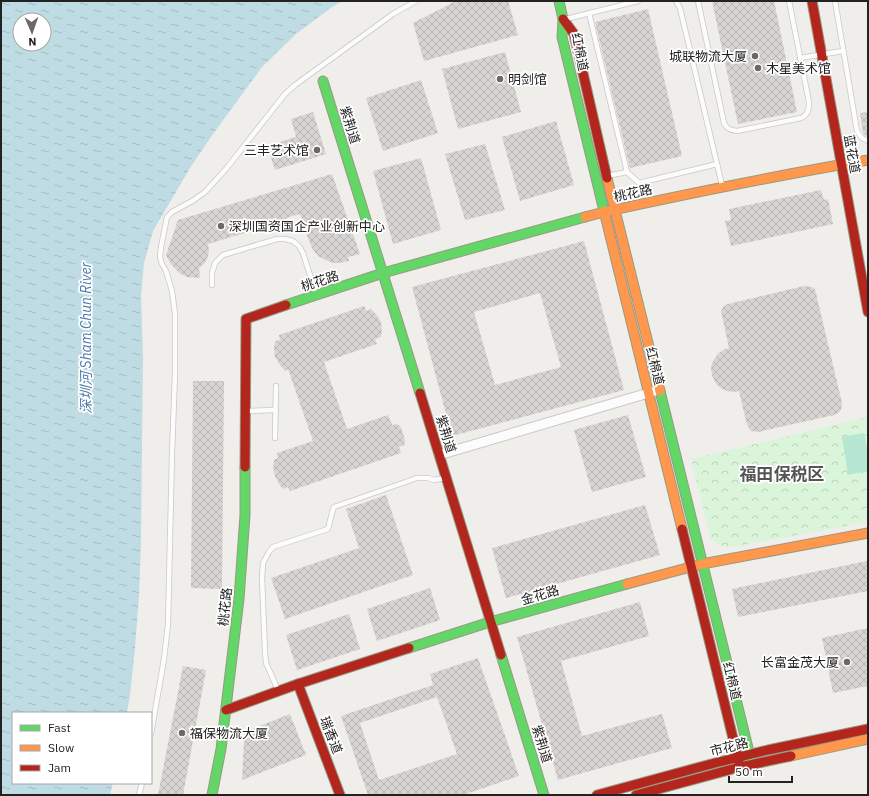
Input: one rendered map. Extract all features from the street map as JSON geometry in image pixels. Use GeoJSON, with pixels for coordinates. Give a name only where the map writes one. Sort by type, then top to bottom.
{"type":"FeatureCollection","features":[{"type":"Feature","properties":{"kind":"main road"},"geometry":{"type":"LineString","coordinates":[[559,1],[563,19]]}},
{"type":"Feature","properties":{"kind":"main road","name":"蓝花道"},"geometry":{"type":"LineString","coordinates":[[812,1],[868,312]]}},
{"type":"Feature","properties":{"kind":"main road","name":"红棉道"},"geometry":{"type":"LineString","coordinates":[[563,19],[574,34],[752,764]]}},
{"type":"Feature","properties":{"kind":"main road","name":"红棉道"},"geometry":{"type":"LineString","coordinates":[[563,19],[562,37],[740,767]]}},
{"type":"Feature","properties":{"kind":"main road","name":"紫荆道"},"geometry":{"type":"LineString","coordinates":[[323,81],[544,795]]}},
{"type":"Feature","properties":{"kind":"main road","name":"桃花路"},"geometry":{"type":"LineString","coordinates":[[212,795],[221,749],[226,710],[243,551],[245,515],[246,319],[383,273],[604,212],[722,187],[868,160]]}},
{"type":"Feature","properties":{"kind":"main road","name":"金花路"},"geometry":{"type":"LineString","coordinates":[[226,710],[298,684],[490,622],[691,566],[868,533]]}},
{"type":"Feature","properties":{"kind":"main road","name":"瑞香道"},"geometry":{"type":"LineString","coordinates":[[298,684],[340,795]]}},
{"type":"Feature","properties":{"kind":"main road","name":"市花路"},"geometry":{"type":"LineString","coordinates":[[597,795],[737,758],[868,729]]}},
{"type":"Feature","properties":{"kind":"main road","name":"市花路"},"geometry":{"type":"LineString","coordinates":[[636,795],[752,764],[868,740]]}},
{"type":"Feature","properties":{"kind":"street"},"geometry":{"type":"LineString","coordinates":[[439,455],[660,390]]}},
{"type":"Feature","properties":{"kind":"lane"},"geometry":{"type":"LineString","coordinates":[[152,728],[164,659],[168,624],[175,374],[172,291],[160,257],[167,217],[172,212],[205,192],[226,169],[285,94],[295,84],[393,14],[416,1]]}},
{"type":"Feature","properties":{"kind":"lane"},"geometry":{"type":"LineString","coordinates":[[563,19],[638,1]]}},
{"type":"Feature","properties":{"kind":"lane"},"geometry":{"type":"LineString","coordinates":[[676,1],[680,8],[722,187]]}},
{"type":"Feature","properties":{"kind":"lane"},"geometry":{"type":"LineString","coordinates":[[698,1],[724,123],[727,128],[737,131],[804,117],[807,113],[809,108],[789,1]]}},
{"type":"Feature","properties":{"kind":"lane"},"geometry":{"type":"LineString","coordinates":[[835,1],[857,131],[863,139],[868,141]]}},
{"type":"Feature","properties":{"kind":"lane"},"geometry":{"type":"LineString","coordinates":[[589,13],[627,172],[639,183],[717,164]]}},
{"type":"Feature","properties":{"kind":"lane"},"geometry":{"type":"LineString","coordinates":[[800,58],[843,51]]}},
{"type":"Feature","properties":{"kind":"lane"},"geometry":{"type":"LineString","coordinates":[[608,176],[627,172]]}},
{"type":"Feature","properties":{"kind":"lane"},"geometry":{"type":"LineString","coordinates":[[212,285],[212,273],[215,263],[223,256],[277,238],[293,241],[299,246],[303,253],[316,296]]}},
{"type":"Feature","properties":{"kind":"lane"},"geometry":{"type":"LineString","coordinates":[[276,386],[276,438]]}},
{"type":"Feature","properties":{"kind":"lane"},"geometry":{"type":"LineString","coordinates":[[246,411],[276,410]]}},
{"type":"Feature","properties":{"kind":"lane"},"geometry":{"type":"LineString","coordinates":[[278,691],[266,663],[265,652],[262,578],[263,563],[269,552],[273,547],[328,529],[334,507],[417,478],[428,478],[434,480],[446,478]]}},
{"type":"Feature","properties":{"kind":"lane"},"geometry":{"type":"LineString","coordinates":[[139,795],[142,784]]}},
{"type":"Feature","properties":{"kind":"green space"},"geometry":{"type":"Polygon","coordinates":[[[868,417],[868,522],[727,548],[711,540],[691,459],[868,417]]]}},
{"type":"Feature","properties":{"kind":"green space"},"geometry":{"type":"Polygon","coordinates":[[[864,433],[868,453],[868,471],[848,475],[842,437],[864,433]]]}},
{"type":"Feature","properties":{"kind":"water","name":"深圳河 Sham Chun River"},"geometry":{"type":"Polygon","coordinates":[[[1,1],[343,1],[332,7],[296,34],[262,67],[190,168],[153,231],[144,263],[141,296],[143,357],[141,540],[135,648],[127,712],[12,712],[12,784],[113,784],[110,795],[1,795],[1,1]]]}},
{"type":"Feature","properties":{"kind":"building"},"geometry":{"type":"Polygon","coordinates":[[[456,1],[508,1],[518,35],[424,61],[413,23],[456,1]]]}},
{"type":"Feature","properties":{"kind":"building","name":"城联物流大厦"},"geometry":{"type":"Polygon","coordinates":[[[712,1],[774,1],[797,112],[738,124],[712,1]]]}},
{"type":"Feature","properties":{"kind":"building"},"geometry":{"type":"Polygon","coordinates":[[[648,9],[682,156],[630,168],[595,22],[648,9]]]}},
{"type":"Feature","properties":{"kind":"building"},"geometry":{"type":"Polygon","coordinates":[[[505,52],[521,112],[458,129],[442,69],[505,52]]]}},
{"type":"Feature","properties":{"kind":"building"},"geometry":{"type":"Polygon","coordinates":[[[421,80],[438,133],[383,151],[366,98],[421,80]]]}},
{"type":"Feature","properties":{"kind":"building"},"geometry":{"type":"Polygon","coordinates":[[[313,112],[326,154],[275,170],[267,146],[296,137],[291,119],[313,112]]]}},
{"type":"Feature","properties":{"kind":"building"},"geometry":{"type":"Polygon","coordinates":[[[868,112],[868,137],[863,134],[860,113],[868,112]]]}},
{"type":"Feature","properties":{"kind":"building"},"geometry":{"type":"Polygon","coordinates":[[[556,121],[574,185],[520,201],[502,137],[556,121]]]}},
{"type":"Feature","properties":{"kind":"building"},"geometry":{"type":"Polygon","coordinates":[[[485,144],[505,210],[465,220],[445,154],[485,144]]]}},
{"type":"Feature","properties":{"kind":"building"},"geometry":{"type":"Polygon","coordinates":[[[421,158],[441,230],[393,244],[373,171],[421,158]]]}},
{"type":"Feature","properties":{"kind":"building","name":"深圳国资国企产业创新中心"},"geometry":{"type":"Polygon","coordinates":[[[332,174],[360,254],[348,257],[349,261],[332,263],[318,256],[312,248],[300,214],[286,218],[287,220],[208,244],[208,256],[205,263],[199,268],[200,278],[187,277],[179,273],[170,263],[166,255],[178,220],[332,174]]]}},
{"type":"Feature","properties":{"kind":"building"},"geometry":{"type":"Polygon","coordinates":[[[821,190],[824,200],[828,199],[833,224],[731,246],[725,221],[731,220],[729,209],[821,190]]]}},
{"type":"Feature","properties":{"kind":"building"},"geometry":{"type":"Polygon","coordinates":[[[584,241],[624,390],[452,436],[412,287],[584,241]],[[540,293],[474,312],[495,385],[561,367],[540,293]]]}},
{"type":"Feature","properties":{"kind":"building"},"geometry":{"type":"Polygon","coordinates":[[[804,286],[815,289],[842,403],[841,410],[834,415],[758,432],[751,431],[747,425],[739,391],[733,392],[722,389],[717,385],[712,375],[712,363],[715,358],[723,350],[729,348],[721,311],[724,306],[728,304],[804,286]]]}},
{"type":"Feature","properties":{"kind":"building"},"geometry":{"type":"Polygon","coordinates":[[[364,306],[366,311],[371,309],[381,322],[381,337],[375,339],[377,344],[324,362],[347,429],[388,415],[392,425],[397,424],[401,427],[405,440],[404,445],[399,447],[401,453],[290,491],[288,487],[283,489],[275,476],[273,467],[274,460],[278,458],[277,453],[313,441],[288,369],[285,371],[275,357],[275,341],[280,340],[279,335],[364,306]]]}},
{"type":"Feature","properties":{"kind":"building"},"geometry":{"type":"Polygon","coordinates":[[[193,381],[224,381],[222,589],[191,588],[193,381]]]}},
{"type":"Feature","properties":{"kind":"building"},"geometry":{"type":"Polygon","coordinates":[[[628,415],[646,477],[592,492],[574,430],[628,415]]]}},
{"type":"Feature","properties":{"kind":"building"},"geometry":{"type":"Polygon","coordinates":[[[386,495],[413,575],[285,619],[271,578],[359,548],[346,509],[386,495]]]}},
{"type":"Feature","properties":{"kind":"building"},"geometry":{"type":"Polygon","coordinates":[[[645,505],[660,555],[506,598],[492,548],[645,505]]]}},
{"type":"Feature","properties":{"kind":"building"},"geometry":{"type":"Polygon","coordinates":[[[867,561],[868,591],[738,617],[732,589],[867,561]]]}},
{"type":"Feature","properties":{"kind":"building"},"geometry":{"type":"Polygon","coordinates":[[[430,588],[440,620],[377,641],[367,609],[430,588]]]}},
{"type":"Feature","properties":{"kind":"building"},"geometry":{"type":"Polygon","coordinates":[[[640,602],[649,636],[561,661],[582,736],[662,714],[672,748],[558,780],[517,637],[640,602]]]}},
{"type":"Feature","properties":{"kind":"building"},"geometry":{"type":"Polygon","coordinates":[[[349,614],[360,649],[297,670],[286,635],[349,614]]]}},
{"type":"Feature","properties":{"kind":"building","name":"长富金茂大厦"},"geometry":{"type":"Polygon","coordinates":[[[868,628],[868,686],[833,693],[822,638],[868,628]]]}},
{"type":"Feature","properties":{"kind":"building"},"geometry":{"type":"Polygon","coordinates":[[[478,658],[519,776],[463,795],[368,795],[341,716],[433,685],[430,674],[478,658]],[[437,697],[360,723],[379,780],[457,754],[437,697]]]}},
{"type":"Feature","properties":{"kind":"building","name":"福保物流大厦"},"geometry":{"type":"Polygon","coordinates":[[[183,666],[206,670],[183,795],[158,795],[183,666]]]}},
{"type":"Feature","properties":{"kind":"building"},"geometry":{"type":"Polygon","coordinates":[[[290,714],[306,755],[242,780],[244,741],[247,734],[252,729],[290,714]]]}},
{"type":"Feature","properties":{"kind":"traffic: fast"},"geometry":{"type":"LineString","coordinates":[[559,1],[563,19],[562,37],[604,211]]}},
{"type":"Feature","properties":{"kind":"traffic: fast"},"geometry":{"type":"LineString","coordinates":[[323,81],[420,393]]}},
{"type":"Feature","properties":{"kind":"traffic: fast"},"geometry":{"type":"LineString","coordinates":[[286,305],[383,273],[585,217]]}},
{"type":"Feature","properties":{"kind":"traffic: fast"},"geometry":{"type":"LineString","coordinates":[[660,391],[752,764]]}},
{"type":"Feature","properties":{"kind":"traffic: fast"},"geometry":{"type":"LineString","coordinates":[[212,795],[221,749],[239,599],[245,515],[245,467]]}},
{"type":"Feature","properties":{"kind":"traffic: fast"},"geometry":{"type":"LineString","coordinates":[[409,648],[490,622],[627,584]]}},
{"type":"Feature","properties":{"kind":"traffic: fast"},"geometry":{"type":"LineString","coordinates":[[501,655],[544,795]]}},
{"type":"Feature","properties":{"kind":"traffic: slow"},"geometry":{"type":"LineString","coordinates":[[585,217],[736,184],[868,160]]}},
{"type":"Feature","properties":{"kind":"traffic: slow"},"geometry":{"type":"LineString","coordinates":[[607,178],[660,391]]}},
{"type":"Feature","properties":{"kind":"traffic: slow"},"geometry":{"type":"LineString","coordinates":[[604,211],[682,529]]}},
{"type":"Feature","properties":{"kind":"traffic: slow"},"geometry":{"type":"LineString","coordinates":[[627,584],[702,564],[868,533]]}},
{"type":"Feature","properties":{"kind":"traffic: slow"},"geometry":{"type":"LineString","coordinates":[[791,756],[868,739]]}},
{"type":"Feature","properties":{"kind":"traffic: jam"},"geometry":{"type":"LineString","coordinates":[[812,1],[868,312]]}},
{"type":"Feature","properties":{"kind":"traffic: jam"},"geometry":{"type":"LineString","coordinates":[[563,19],[574,34],[607,178]]}},
{"type":"Feature","properties":{"kind":"traffic: jam"},"geometry":{"type":"LineString","coordinates":[[245,467],[246,319],[286,305]]}},
{"type":"Feature","properties":{"kind":"traffic: jam"},"geometry":{"type":"LineString","coordinates":[[420,393],[501,655]]}},
{"type":"Feature","properties":{"kind":"traffic: jam"},"geometry":{"type":"LineString","coordinates":[[682,529],[740,767]]}},
{"type":"Feature","properties":{"kind":"traffic: jam"},"geometry":{"type":"LineString","coordinates":[[226,710],[298,684],[409,648]]}},
{"type":"Feature","properties":{"kind":"traffic: jam"},"geometry":{"type":"LineString","coordinates":[[298,684],[340,795]]}},
{"type":"Feature","properties":{"kind":"traffic: jam"},"geometry":{"type":"LineString","coordinates":[[597,795],[768,750],[868,729]]}},
{"type":"Feature","properties":{"kind":"traffic: jam"},"geometry":{"type":"LineString","coordinates":[[636,795],[740,767],[791,756]]}},
{"type":"Feature","properties":{"kind":"place","name":"城联物流大厦"},"geometry":{"type":"Point","coordinates":[755,56]}},
{"type":"Feature","properties":{"kind":"place","name":"木星美术馆"},"geometry":{"type":"Point","coordinates":[758,68]}},
{"type":"Feature","properties":{"kind":"place","name":"明剑馆"},"geometry":{"type":"Point","coordinates":[500,79]}},
{"type":"Feature","properties":{"kind":"place","name":"三丰艺术馆"},"geometry":{"type":"Point","coordinates":[317,150]}},
{"type":"Feature","properties":{"kind":"place","name":"深圳国资国企产业创新中心"},"geometry":{"type":"Point","coordinates":[221,226]}},
{"type":"Feature","properties":{"kind":"place","name":"长富金茂大厦"},"geometry":{"type":"Point","coordinates":[847,662]}},
{"type":"Feature","properties":{"kind":"place","name":"福保物流大厦"},"geometry":{"type":"Point","coordinates":[182,733]}},
{"type":"Feature","properties":{"kind":"district","name":"福田保税区"},"geometry":{"type":"Point","coordinates":[782,474]}}]}
